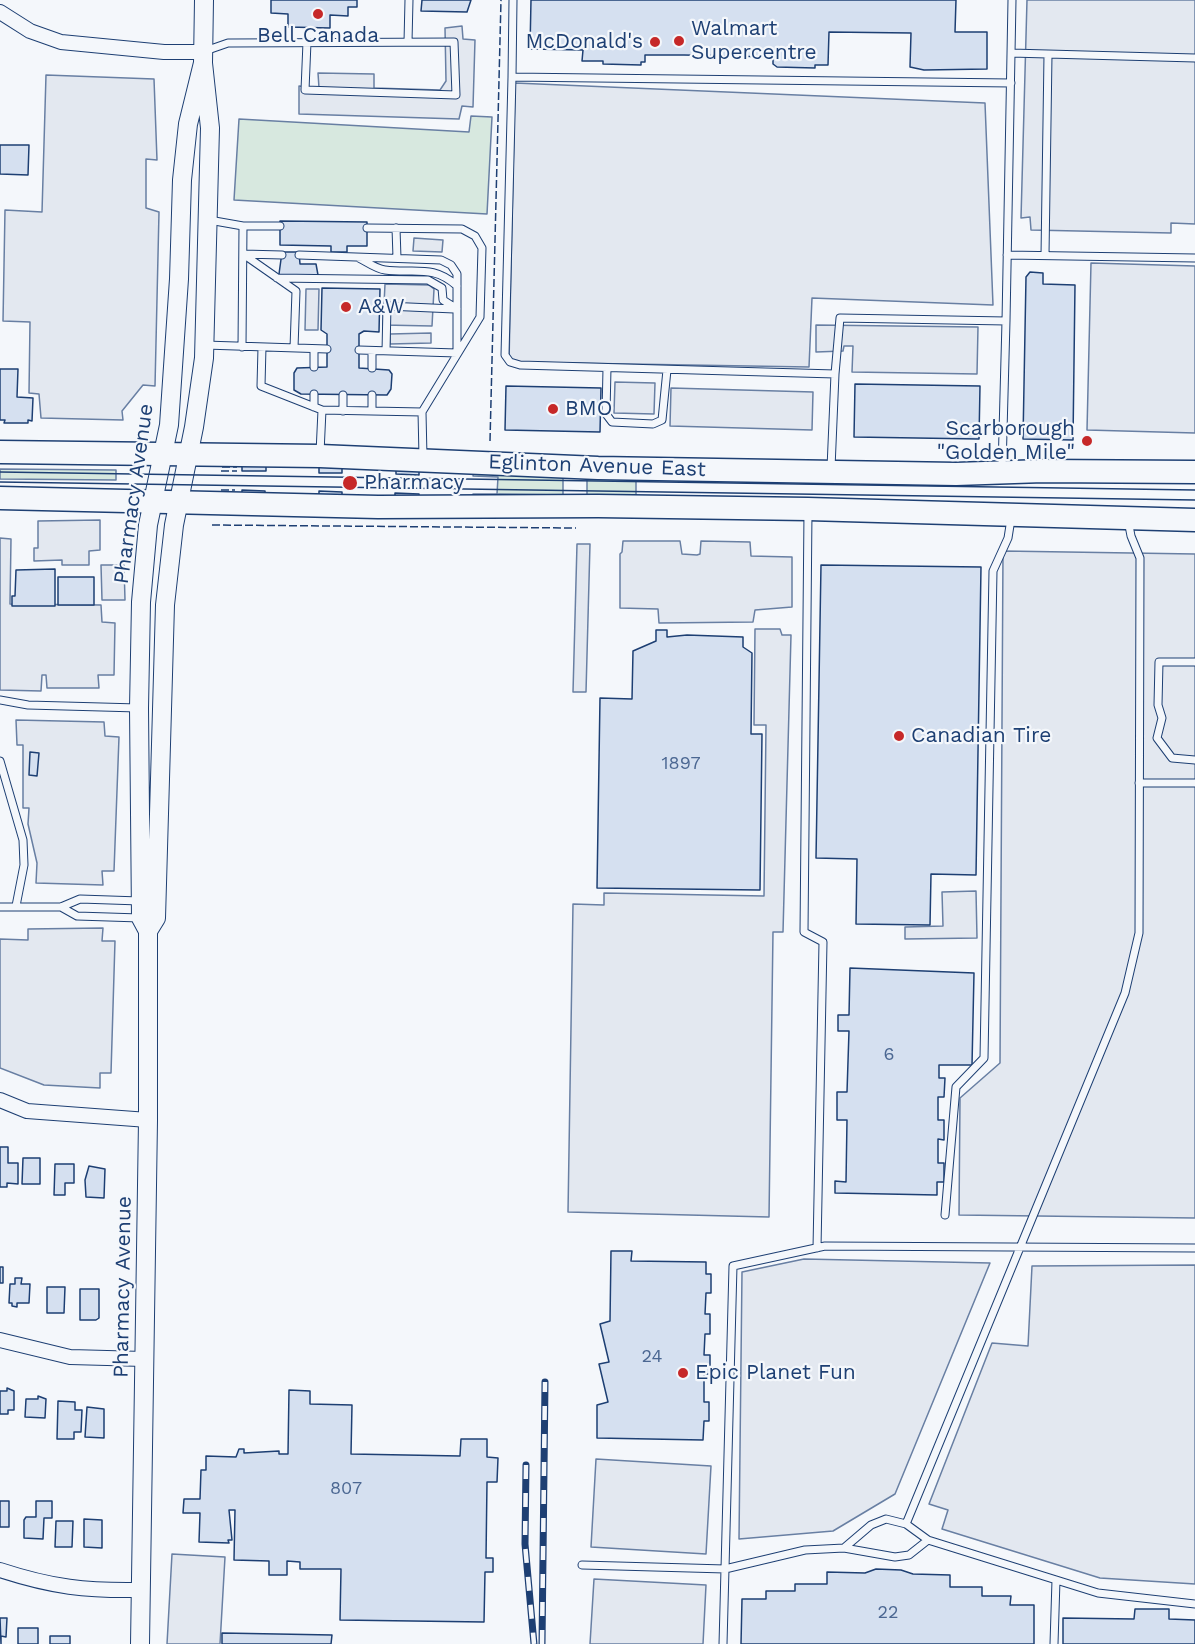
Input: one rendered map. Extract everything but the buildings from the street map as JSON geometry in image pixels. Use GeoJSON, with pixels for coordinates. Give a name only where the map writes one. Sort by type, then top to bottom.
{"type":"FeatureCollection","features":[{"type":"Feature","properties":{"kind":"main road","name":"Eglinton Avenue East"},"geometry":{"type":"LineString","coordinates":[[0,452],[320,456],[577,468],[956,474],[1002,471],[1195,472]]}},
{"type":"Feature","properties":{"kind":"main road","name":"Eglinton Avenue East"},"geometry":{"type":"LineString","coordinates":[[0,498],[178,503],[808,509],[1012,517],[1195,520]]}},
{"type":"Feature","properties":{"kind":"street","name":"Pharmacy Avenue"},"geometry":{"type":"LineString","coordinates":[[148,914],[165,605],[178,503],[205,345],[210,128],[203,58],[204,0]]}},
{"type":"Feature","properties":{"kind":"street"},"geometry":{"type":"LineString","coordinates":[[0,12],[30,31],[61,42],[203,58]]}},
{"type":"Feature","properties":{"kind":"street","name":"Pharmacy Avenue"},"geometry":{"type":"LineString","coordinates":[[140,1644],[148,1120],[148,914],[139,708],[141,602],[153,502],[170,425],[182,180],[188,124],[203,58]]}},
{"type":"Feature","properties":{"kind":"street"},"geometry":{"type":"LineString","coordinates":[[0,1100],[27,1111],[148,1120]]}},
{"type":"Feature","properties":{"kind":"street"},"geometry":{"type":"LineString","coordinates":[[0,1340],[30,1350],[70,1357],[144,1359]]}},
{"type":"Feature","properties":{"kind":"street"},"geometry":{"type":"LineString","coordinates":[[0,1570],[43,1584],[81,1590],[140,1590]]}},
{"type":"Feature","properties":{"kind":"lane"},"geometry":{"type":"LineString","coordinates":[[408,42],[410,0]]}},
{"type":"Feature","properties":{"kind":"lane"},"geometry":{"type":"LineString","coordinates":[[513,0],[505,355],[510,362],[520,365],[835,374]]}},
{"type":"Feature","properties":{"kind":"lane"},"geometry":{"type":"LineString","coordinates":[[1002,471],[1012,0]]}},
{"type":"Feature","properties":{"kind":"lane"},"geometry":{"type":"LineString","coordinates":[[203,58],[222,43],[307,42],[454,42],[456,94],[305,90],[307,42]]}},
{"type":"Feature","properties":{"kind":"lane"},"geometry":{"type":"LineString","coordinates":[[1011,53],[1195,58]]}},
{"type":"Feature","properties":{"kind":"lane"},"geometry":{"type":"LineString","coordinates":[[1045,255],[1048,55]]}},
{"type":"Feature","properties":{"kind":"lane"},"geometry":{"type":"LineString","coordinates":[[512,77],[1011,82]]}},
{"type":"Feature","properties":{"kind":"lane"},"geometry":{"type":"LineString","coordinates":[[209,220],[243,226],[280,226]]}},
{"type":"Feature","properties":{"kind":"lane"},"geometry":{"type":"LineString","coordinates":[[242,347],[243,226]]}},
{"type":"Feature","properties":{"kind":"lane"},"geometry":{"type":"LineString","coordinates":[[367,228],[462,229],[475,236],[482,248],[480,317],[422,412],[422,460]]}},
{"type":"Feature","properties":{"kind":"lane"},"geometry":{"type":"LineString","coordinates":[[396,228],[397,258]]}},
{"type":"Feature","properties":{"kind":"lane"},"geometry":{"type":"LineString","coordinates":[[243,254],[282,255]]}},
{"type":"Feature","properties":{"kind":"lane"},"geometry":{"type":"LineString","coordinates":[[243,254],[296,291],[294,348]]}},
{"type":"Feature","properties":{"kind":"lane"},"geometry":{"type":"LineString","coordinates":[[298,255],[441,260],[451,265],[457,274],[457,353]]}},
{"type":"Feature","properties":{"kind":"lane"},"geometry":{"type":"LineString","coordinates":[[1007,255],[1195,258]]}},
{"type":"Feature","properties":{"kind":"lane"},"geometry":{"type":"LineString","coordinates":[[356,257],[382,270],[434,271],[446,275],[457,285]]}},
{"type":"Feature","properties":{"kind":"lane"},"geometry":{"type":"LineString","coordinates":[[277,278],[428,280],[442,288],[443,300],[457,309]]}},
{"type":"Feature","properties":{"kind":"lane"},"geometry":{"type":"LineString","coordinates":[[386,351],[387,306],[457,309]]}},
{"type":"Feature","properties":{"kind":"lane"},"geometry":{"type":"LineString","coordinates":[[831,472],[840,318],[1006,321]]}},
{"type":"Feature","properties":{"kind":"lane"},"geometry":{"type":"LineString","coordinates":[[205,345],[327,349]]}},
{"type":"Feature","properties":{"kind":"lane"},"geometry":{"type":"LineString","coordinates":[[262,347],[261,386],[318,409],[422,412]]}},
{"type":"Feature","properties":{"kind":"lane"},"geometry":{"type":"LineString","coordinates":[[314,349],[314,367]]}},
{"type":"Feature","properties":{"kind":"lane"},"geometry":{"type":"LineString","coordinates":[[359,350],[457,353]]}},
{"type":"Feature","properties":{"kind":"lane"},"geometry":{"type":"LineString","coordinates":[[372,351],[372,368]]}},
{"type":"Feature","properties":{"kind":"lane"},"geometry":{"type":"LineString","coordinates":[[607,368],[606,414],[612,422],[653,424],[662,420],[665,412],[667,370]]}},
{"type":"Feature","properties":{"kind":"lane"},"geometry":{"type":"LineString","coordinates":[[314,394],[318,409],[320,456]]}},
{"type":"Feature","properties":{"kind":"lane"},"geometry":{"type":"LineString","coordinates":[[343,395],[343,411]]}},
{"type":"Feature","properties":{"kind":"lane"},"geometry":{"type":"LineString","coordinates":[[372,395],[372,411]]}},
{"type":"Feature","properties":{"kind":"lane"},"geometry":{"type":"LineString","coordinates":[[808,509],[804,932],[823,942],[817,1248]]}},
{"type":"Feature","properties":{"kind":"lane"},"geometry":{"type":"LineString","coordinates":[[945,1215],[956,1088],[984,1058],[993,571],[1008,538],[1012,517]]}},
{"type":"Feature","properties":{"kind":"lane"},"geometry":{"type":"LineString","coordinates":[[906,1524],[1125,993],[1139,933],[1140,558],[1131,536],[1128,519]]}},
{"type":"Feature","properties":{"kind":"lane"},"geometry":{"type":"LineString","coordinates":[[1195,662],[1159,662],[1158,705],[1162,718],[1157,738],[1172,758],[1195,760]]}},
{"type":"Feature","properties":{"kind":"lane"},"geometry":{"type":"LineString","coordinates":[[0,700],[28,705],[139,708]]}},
{"type":"Feature","properties":{"kind":"lane"},"geometry":{"type":"LineString","coordinates":[[0,761],[23,840],[23,873],[16,906]]}},
{"type":"Feature","properties":{"kind":"lane"},"geometry":{"type":"LineString","coordinates":[[1139,783],[1195,783]]}},
{"type":"Feature","properties":{"kind":"lane"},"geometry":{"type":"LineString","coordinates":[[0,907],[61,907],[80,899],[148,914]]}},
{"type":"Feature","properties":{"kind":"lane"},"geometry":{"type":"LineString","coordinates":[[61,907],[77,916],[148,914]]}},
{"type":"Feature","properties":{"kind":"lane"},"geometry":{"type":"LineString","coordinates":[[723,1644],[733,1266],[817,1248],[1195,1248]]}},
{"type":"Feature","properties":{"kind":"lane"},"geometry":{"type":"LineString","coordinates":[[844,1548],[871,1525],[886,1519],[906,1524],[928,1540],[1098,1593],[1195,1604]]}},
{"type":"Feature","properties":{"kind":"lane"},"geometry":{"type":"LineString","coordinates":[[582,1565],[725,1569],[805,1550],[844,1548],[895,1557],[909,1555],[928,1540]]}},
{"type":"Feature","properties":{"kind":"lane"},"geometry":{"type":"LineString","coordinates":[[1054,1644],[1056,1580]]}},
{"type":"Feature","properties":{"kind":"shaded area"},"geometry":{"type":"Polygon","coordinates":[[[1027,0],[1195,0],[1195,224],[1171,223],[1171,233],[1031,230],[1030,217],[1021,218],[1027,0]]]}},
{"type":"Feature","properties":{"kind":"shaded area"},"geometry":{"type":"Polygon","coordinates":[[[462,26],[463,39],[475,40],[473,107],[462,106],[459,119],[299,114],[299,86],[319,88],[318,73],[374,74],[374,88],[440,90],[446,81],[445,28],[462,26]]]}},
{"type":"Feature","properties":{"kind":"shaded area"},"geometry":{"type":"Polygon","coordinates":[[[46,75],[154,79],[157,160],[146,159],[146,208],[159,212],[155,386],[143,385],[122,411],[123,420],[41,418],[39,394],[29,393],[30,322],[3,321],[5,210],[42,212],[46,75]]]}},
{"type":"Feature","properties":{"kind":"shaded area"},"geometry":{"type":"Polygon","coordinates":[[[515,83],[985,103],[993,305],[812,298],[809,367],[509,362],[515,83]]]}},
{"type":"Feature","properties":{"kind":"shaded area"},"geometry":{"type":"Polygon","coordinates":[[[471,116],[492,117],[487,214],[234,200],[239,119],[469,132],[471,116]]]}},
{"type":"Feature","properties":{"kind":"shaded area"},"geometry":{"type":"Polygon","coordinates":[[[414,238],[443,240],[442,252],[413,251],[414,238]]]}},
{"type":"Feature","properties":{"kind":"shaded area"},"geometry":{"type":"Polygon","coordinates":[[[1091,263],[1195,266],[1195,433],[1087,430],[1091,263]]]}},
{"type":"Feature","properties":{"kind":"shaded area"},"geometry":{"type":"Polygon","coordinates":[[[385,284],[429,285],[434,289],[432,326],[383,325],[385,284]]]}},
{"type":"Feature","properties":{"kind":"shaded area"},"geometry":{"type":"Polygon","coordinates":[[[306,289],[319,289],[318,330],[305,330],[306,289]]]}},
{"type":"Feature","properties":{"kind":"shaded area"},"geometry":{"type":"Polygon","coordinates":[[[816,325],[978,327],[977,374],[852,372],[853,346],[844,346],[843,351],[816,352],[816,325]]]}},
{"type":"Feature","properties":{"kind":"shaded area"},"geometry":{"type":"Polygon","coordinates":[[[431,333],[431,343],[390,344],[390,334],[431,333]]]}},
{"type":"Feature","properties":{"kind":"shaded area"},"geometry":{"type":"Polygon","coordinates":[[[615,382],[655,383],[654,414],[614,413],[615,382]]]}},
{"type":"Feature","properties":{"kind":"shaded area"},"geometry":{"type":"Polygon","coordinates":[[[671,388],[813,392],[812,430],[670,426],[671,388]]]}},
{"type":"Feature","properties":{"kind":"shaded area"},"geometry":{"type":"Polygon","coordinates":[[[0,469],[116,470],[116,480],[0,479],[0,469]]]}},
{"type":"Feature","properties":{"kind":"shaded area"},"geometry":{"type":"Polygon","coordinates":[[[474,470],[563,477],[563,495],[499,494],[473,500],[473,494],[497,494],[498,477],[473,476],[474,470]]]}},
{"type":"Feature","properties":{"kind":"shaded area"},"geometry":{"type":"Polygon","coordinates":[[[587,476],[636,476],[636,499],[587,497],[587,476]]]}},
{"type":"Feature","properties":{"kind":"shaded area"},"geometry":{"type":"Polygon","coordinates":[[[100,520],[100,550],[89,551],[89,565],[62,565],[62,560],[34,561],[34,548],[38,548],[38,521],[100,520]]]}},
{"type":"Feature","properties":{"kind":"shaded area"},"geometry":{"type":"Polygon","coordinates":[[[0,538],[11,539],[10,604],[101,605],[102,622],[115,623],[114,675],[98,675],[99,688],[47,688],[46,675],[42,675],[41,691],[0,690],[0,538]]]}},
{"type":"Feature","properties":{"kind":"shaded area"},"geometry":{"type":"Polygon","coordinates":[[[623,541],[680,541],[682,554],[697,555],[700,554],[701,541],[750,542],[751,556],[792,557],[792,607],[755,610],[753,622],[659,623],[658,609],[620,608],[620,554],[623,541]]]}},
{"type":"Feature","properties":{"kind":"shaded area"},"geometry":{"type":"Polygon","coordinates":[[[577,544],[590,544],[586,692],[573,692],[577,544]]]}},
{"type":"Feature","properties":{"kind":"shaded area"},"geometry":{"type":"Polygon","coordinates":[[[1003,551],[1195,554],[1195,1218],[959,1215],[960,1098],[1000,1063],[1003,551]]]}},
{"type":"Feature","properties":{"kind":"shaded area"},"geometry":{"type":"Polygon","coordinates":[[[101,565],[124,565],[125,600],[102,600],[101,565]]]}},
{"type":"Feature","properties":{"kind":"shaded area"},"geometry":{"type":"Polygon","coordinates":[[[755,629],[780,629],[782,635],[791,635],[783,932],[773,932],[769,1217],[568,1212],[573,904],[604,905],[604,893],[764,896],[766,725],[754,725],[755,629]]]}},
{"type":"Feature","properties":{"kind":"shaded area"},"geometry":{"type":"Polygon","coordinates":[[[16,720],[104,722],[105,736],[119,737],[114,871],[102,871],[103,885],[36,883],[37,863],[28,824],[29,808],[23,808],[23,745],[17,745],[16,720]]]}},
{"type":"Feature","properties":{"kind":"shaded area"},"geometry":{"type":"Polygon","coordinates":[[[976,891],[977,938],[905,939],[905,927],[943,926],[942,892],[976,891]]]}},
{"type":"Feature","properties":{"kind":"shaded area"},"geometry":{"type":"Polygon","coordinates":[[[103,928],[102,941],[115,941],[111,1073],[100,1073],[100,1088],[44,1085],[0,1068],[0,939],[28,940],[28,929],[103,928]]]}},
{"type":"Feature","properties":{"kind":"shaded area"},"geometry":{"type":"Polygon","coordinates":[[[804,1259],[990,1263],[895,1494],[833,1531],[739,1539],[742,1272],[804,1259]]]}},
{"type":"Feature","properties":{"kind":"shaded area"},"geometry":{"type":"Polygon","coordinates":[[[1195,1265],[1195,1584],[1100,1578],[942,1529],[948,1510],[929,1504],[992,1343],[1028,1346],[1032,1266],[1195,1265]]]}},
{"type":"Feature","properties":{"kind":"shaded area"},"geometry":{"type":"Polygon","coordinates":[[[596,1459],[711,1466],[706,1554],[591,1547],[596,1459]]]}},
{"type":"Feature","properties":{"kind":"shaded area"},"geometry":{"type":"Polygon","coordinates":[[[172,1554],[225,1557],[220,1644],[167,1644],[172,1554]]]}},
{"type":"Feature","properties":{"kind":"shaded area"},"geometry":{"type":"Polygon","coordinates":[[[594,1579],[706,1585],[703,1644],[590,1644],[594,1579]]]}},
{"type":"Feature","properties":{"kind":"tram line"},"geometry":{"type":"LineString","coordinates":[[0,472],[1195,490]]}},
{"type":"Feature","properties":{"kind":"tram line"},"geometry":{"type":"LineString","coordinates":[[0,482],[1195,500]]}},
{"type":"Feature","properties":{"kind":"railway"},"geometry":{"type":"LineString","coordinates":[[542,1644],[545,1382]]}},
{"type":"Feature","properties":{"kind":"railway"},"geometry":{"type":"LineString","coordinates":[[526,1465],[525,1544],[534,1644]]}},
{"type":"Feature","properties":{"kind":"fence"},"geometry":{"type":"LineString","coordinates":[[490,441],[501,0]]}},
{"type":"Feature","properties":{"kind":"fence"},"geometry":{"type":"LineString","coordinates":[[222,467],[237,467]]}},
{"type":"Feature","properties":{"kind":"fence"},"geometry":{"type":"LineString","coordinates":[[221,471],[237,471]]}},
{"type":"Feature","properties":{"kind":"fence"},"geometry":{"type":"LineString","coordinates":[[221,490],[235,490]]}},
{"type":"Feature","properties":{"kind":"fence"},"geometry":{"type":"LineString","coordinates":[[212,525],[576,528]]}},
{"type":"Feature","properties":{"kind":"place","name":"Bell Canada"},"geometry":{"type":"Point","coordinates":[318,14]}},
{"type":"Feature","properties":{"kind":"place","name":"Walmart Supercentre"},"geometry":{"type":"Point","coordinates":[679,41]}},
{"type":"Feature","properties":{"kind":"place","name":"McDonald's"},"geometry":{"type":"Point","coordinates":[655,42]}},
{"type":"Feature","properties":{"kind":"place","name":"A&W"},"geometry":{"type":"Point","coordinates":[346,307]}},
{"type":"Feature","properties":{"kind":"place","name":"BMO"},"geometry":{"type":"Point","coordinates":[553,409]}},
{"type":"Feature","properties":{"kind":"place","name":"Scarborough \"Golden Mile\""},"geometry":{"type":"Point","coordinates":[1087,441]}},
{"type":"Feature","properties":{"kind":"place","name":"Pharmacy"},"geometry":{"type":"Point","coordinates":[350,483]}},
{"type":"Feature","properties":{"kind":"place","name":"Canadian Tire"},"geometry":{"type":"Point","coordinates":[899,736]}},
{"type":"Feature","properties":{"kind":"place","name":"Epic Planet Fun"},"geometry":{"type":"Point","coordinates":[683,1373]}}]}
